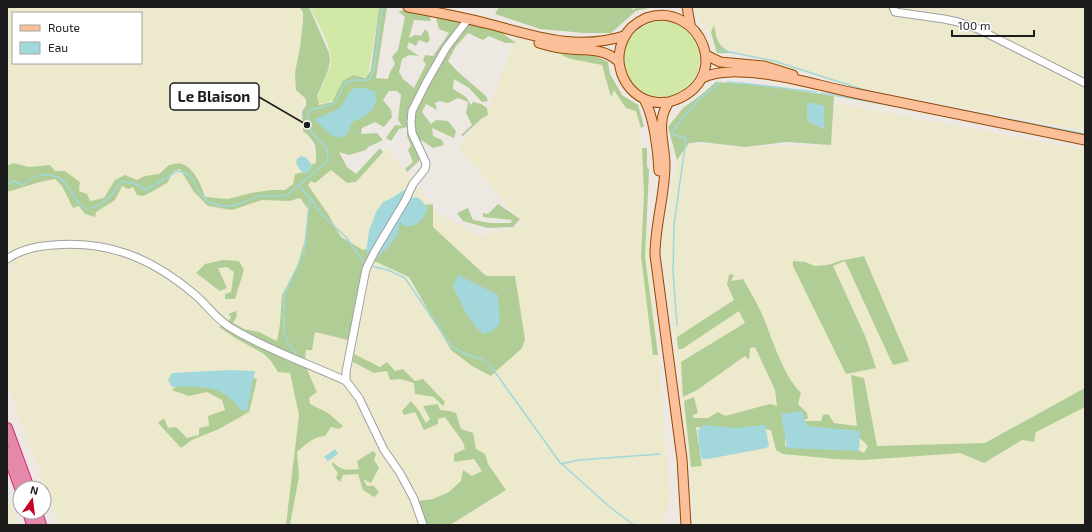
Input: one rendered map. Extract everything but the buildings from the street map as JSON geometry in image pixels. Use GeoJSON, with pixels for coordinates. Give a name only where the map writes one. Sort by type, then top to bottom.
{"type":"FeatureCollection","features":[{"type":"Feature","properties":{"kind":"highway"},"geometry":{"type":"LineString","coordinates":[[7,428],[26,480]]}},
{"type":"Feature","properties":{"kind":"highway"},"geometry":{"type":"LineString","coordinates":[[7,452],[17,480]]}},
{"type":"Feature","properties":{"kind":"main road"},"geometry":{"type":"LineString","coordinates":[[408,7],[468,19],[542,38],[571,42],[603,42],[624,36]]}},
{"type":"Feature","properties":{"kind":"main road"},"geometry":{"type":"LineString","coordinates":[[666,15],[674,7]]}},
{"type":"Feature","properties":{"kind":"main road"},"geometry":{"type":"LineString","coordinates":[[687,7],[690,24],[704,44],[706,67],[702,78],[693,90],[681,99],[669,102],[655,102],[644,99],[632,91],[625,82],[618,62],[619,50],[624,36],[640,20],[652,16],[666,15],[678,18],[690,24]]}},
{"type":"Feature","properties":{"kind":"main road"},"geometry":{"type":"LineString","coordinates":[[509,30],[541,44],[557,48],[603,52],[612,56],[618,62]]}},
{"type":"Feature","properties":{"kind":"main road"},"geometry":{"type":"LineString","coordinates":[[706,55],[720,62],[752,64],[775,68],[832,89]]}},
{"type":"Feature","properties":{"kind":"main road"},"geometry":{"type":"LineString","coordinates":[[702,78],[709,74],[746,72],[786,78],[832,89],[1085,140]]}},
{"type":"Feature","properties":{"kind":"main road"},"geometry":{"type":"LineString","coordinates":[[644,99],[651,115],[658,161],[659,187],[655,255],[682,459],[686,525]]}},
{"type":"Feature","properties":{"kind":"main road"},"geometry":{"type":"LineString","coordinates":[[657,225],[664,182],[665,164],[661,124],[662,116],[669,102]]}},
{"type":"Feature","properties":{"kind":"street"},"geometry":{"type":"LineString","coordinates":[[893,7],[895,12],[944,19],[978,29],[1085,83]]}},
{"type":"Feature","properties":{"kind":"street"},"geometry":{"type":"LineString","coordinates":[[346,381],[346,372],[366,269],[371,257],[405,201],[413,184],[426,169],[426,163],[412,133],[410,122],[412,111],[446,48],[468,19]]}},
{"type":"Feature","properties":{"kind":"street"},"geometry":{"type":"LineString","coordinates":[[7,259],[36,247],[68,244],[103,246],[123,252],[155,266],[178,281],[194,294],[219,320],[231,328],[282,353],[346,381],[359,398],[384,450],[400,473],[414,500],[423,525]]}},
{"type":"Feature","properties":{"kind":"shaded area"},"geometry":{"type":"Polygon","coordinates":[[[7,7],[299,7],[303,12],[306,99],[299,112],[314,156],[353,186],[387,148],[438,214],[481,236],[523,225],[459,147],[491,105],[515,37],[600,59],[639,119],[670,497],[662,525],[60,525],[52,504],[52,480],[43,480],[7,385],[7,278],[13,272],[7,263],[7,192],[54,179],[7,166],[7,7]]]}},
{"type":"Feature","properties":{"kind":"shaded area"},"geometry":{"type":"Polygon","coordinates":[[[693,7],[1085,7],[1085,131],[842,84],[715,45],[693,7]]]}},
{"type":"Feature","properties":{"kind":"shaded area"},"geometry":{"type":"Polygon","coordinates":[[[834,103],[1085,150],[1085,525],[694,525],[692,487],[674,332],[661,242],[677,160],[689,143],[745,147],[831,145],[834,103]]]}},
{"type":"Feature","properties":{"kind":"shaded area"},"geometry":{"type":"Polygon","coordinates":[[[7,496],[12,508],[12,520],[17,520],[18,525],[7,525],[7,496]]]}},
{"type":"Feature","properties":{"kind":"green space"},"geometry":{"type":"Polygon","coordinates":[[[299,7],[309,7],[329,53],[330,60],[328,70],[317,96],[319,105],[332,102],[343,81],[353,75],[366,78],[371,70],[379,7],[387,7],[376,78],[388,79],[395,64],[392,57],[398,50],[405,17],[398,11],[405,10],[430,17],[431,21],[414,20],[409,38],[415,35],[421,36],[425,29],[428,32],[430,40],[427,43],[419,40],[416,46],[409,42],[407,48],[419,56],[409,55],[402,59],[399,72],[403,79],[414,88],[426,64],[423,61],[425,55],[433,56],[449,33],[439,29],[436,18],[439,16],[499,31],[516,43],[505,43],[489,36],[483,40],[468,33],[456,46],[448,61],[457,71],[486,96],[488,101],[482,102],[469,88],[454,79],[453,89],[466,97],[471,105],[473,102],[481,104],[487,108],[488,115],[481,119],[463,136],[461,135],[472,125],[466,113],[468,102],[458,98],[448,103],[440,101],[435,103],[437,110],[426,104],[422,112],[431,124],[436,120],[448,121],[456,131],[454,138],[432,128],[433,136],[442,140],[444,145],[433,148],[421,140],[414,145],[421,159],[407,172],[405,169],[413,162],[408,150],[411,146],[407,136],[407,127],[399,129],[391,141],[386,138],[395,125],[402,126],[398,120],[401,95],[397,91],[389,91],[383,100],[391,110],[392,117],[384,127],[375,122],[362,128],[361,134],[377,133],[383,140],[368,147],[366,150],[349,155],[339,152],[347,167],[356,174],[380,148],[383,152],[356,182],[347,183],[331,170],[315,183],[311,181],[308,185],[328,214],[341,237],[363,250],[389,241],[400,220],[427,208],[425,205],[433,204],[433,227],[486,276],[515,276],[525,339],[522,348],[491,376],[472,366],[451,350],[409,277],[374,261],[365,261],[348,340],[315,332],[312,350],[306,350],[305,356],[307,367],[317,392],[309,398],[310,404],[328,413],[343,426],[339,429],[331,427],[325,436],[313,439],[297,452],[299,476],[290,525],[286,525],[299,415],[290,373],[278,372],[271,361],[264,354],[235,338],[219,327],[228,322],[231,317],[228,314],[236,311],[237,316],[233,323],[244,329],[259,332],[277,341],[282,295],[297,267],[306,237],[308,209],[300,198],[289,201],[262,200],[232,210],[208,206],[194,192],[180,169],[174,171],[167,183],[144,196],[137,195],[133,187],[128,189],[122,186],[115,200],[96,212],[95,217],[85,214],[79,206],[73,208],[62,186],[55,179],[7,192],[7,166],[13,163],[29,167],[50,165],[55,171],[65,171],[80,182],[79,191],[87,194],[90,201],[104,198],[115,180],[125,175],[137,180],[145,176],[159,174],[169,165],[177,164],[186,166],[194,173],[200,183],[205,197],[228,199],[251,193],[271,190],[285,190],[293,184],[295,174],[304,172],[307,166],[316,163],[315,145],[303,131],[302,112],[306,105],[306,99],[296,90],[295,73],[303,22],[303,12],[299,7]]]}},
{"type":"Feature","properties":{"kind":"green space"},"geometry":{"type":"Polygon","coordinates":[[[310,7],[379,8],[368,77],[356,76],[339,95],[324,103],[318,103],[317,98],[331,64],[331,57],[324,35],[310,7]]]}},
{"type":"Feature","properties":{"kind":"green space"},"geometry":{"type":"Polygon","coordinates":[[[499,7],[633,7],[632,10],[638,7],[653,7],[636,11],[611,33],[584,33],[540,29],[495,14],[499,7]]]}},
{"type":"Feature","properties":{"kind":"green space"},"geometry":{"type":"Polygon","coordinates":[[[662,21],[676,24],[689,32],[697,45],[700,59],[697,73],[689,86],[676,94],[662,97],[648,94],[635,86],[627,73],[624,59],[627,45],[635,32],[648,24],[662,21]]]}},
{"type":"Feature","properties":{"kind":"green space"},"geometry":{"type":"Polygon","coordinates":[[[714,25],[718,42],[723,48],[732,53],[717,53],[711,32],[714,25]]]}},
{"type":"Feature","properties":{"kind":"green space"},"geometry":{"type":"Polygon","coordinates":[[[561,55],[595,56],[608,62],[610,74],[622,95],[638,105],[644,126],[641,128],[636,111],[626,108],[614,90],[611,97],[602,65],[571,59],[561,55]]]}},
{"type":"Feature","properties":{"kind":"green space"},"geometry":{"type":"Polygon","coordinates":[[[716,82],[760,85],[834,96],[831,145],[786,142],[745,147],[702,142],[689,143],[677,160],[668,127],[683,108],[716,82]],[[807,109],[808,121],[824,129],[807,109]]]}},
{"type":"Feature","properties":{"kind":"green space"},"geometry":{"type":"Polygon","coordinates":[[[642,148],[647,148],[647,166],[649,170],[645,257],[658,355],[653,355],[641,256],[644,194],[642,148]]]}},
{"type":"Feature","properties":{"kind":"green space"},"geometry":{"type":"Polygon","coordinates":[[[498,204],[520,219],[513,227],[488,228],[463,221],[457,213],[468,208],[473,220],[491,223],[511,223],[512,220],[483,217],[483,213],[488,214],[498,204]]]}},
{"type":"Feature","properties":{"kind":"green space"},"geometry":{"type":"Polygon","coordinates":[[[864,256],[909,361],[893,365],[845,261],[833,266],[866,338],[876,368],[846,374],[793,266],[793,261],[805,262],[815,266],[828,265],[864,256]]]}},
{"type":"Feature","properties":{"kind":"green space"},"geometry":{"type":"Polygon","coordinates":[[[223,260],[239,261],[244,270],[235,299],[225,299],[225,294],[231,292],[234,272],[227,267],[218,268],[227,288],[220,291],[196,273],[205,264],[223,260]]]}},
{"type":"Feature","properties":{"kind":"green space"},"geometry":{"type":"Polygon","coordinates":[[[734,274],[731,281],[743,279],[757,304],[783,366],[794,385],[801,393],[798,404],[807,413],[808,419],[786,416],[785,446],[849,446],[864,453],[868,446],[855,433],[804,428],[805,421],[821,421],[823,415],[828,414],[834,423],[857,426],[851,375],[864,378],[877,446],[985,443],[1085,388],[1085,407],[1036,432],[1034,442],[1022,440],[984,463],[960,453],[863,460],[783,454],[776,450],[771,430],[757,428],[730,432],[696,427],[702,466],[691,467],[684,401],[694,397],[698,413],[693,415],[693,418],[708,418],[718,412],[725,416],[770,404],[777,406],[775,390],[755,347],[750,348],[749,360],[745,356],[697,390],[683,397],[681,362],[745,323],[739,311],[682,349],[678,349],[677,337],[734,300],[727,284],[729,275],[734,274]]]}},
{"type":"Feature","properties":{"kind":"green space"},"geometry":{"type":"Polygon","coordinates":[[[354,354],[380,367],[387,362],[395,371],[403,369],[415,381],[423,379],[445,402],[443,406],[434,397],[415,394],[414,383],[400,379],[390,380],[387,371],[374,373],[353,362],[354,354]]]}},
{"type":"Feature","properties":{"kind":"green space"},"geometry":{"type":"Polygon","coordinates":[[[250,377],[257,379],[249,412],[219,429],[192,440],[181,448],[158,423],[164,418],[168,428],[176,427],[187,438],[199,435],[199,428],[209,426],[208,416],[225,410],[222,400],[207,392],[189,396],[172,390],[182,382],[250,377]]]}},
{"type":"Feature","properties":{"kind":"green space"},"geometry":{"type":"Polygon","coordinates":[[[411,401],[426,423],[430,419],[423,406],[438,404],[440,410],[456,413],[461,429],[473,433],[476,449],[485,454],[488,464],[506,490],[450,525],[427,525],[418,501],[433,499],[449,492],[461,481],[463,470],[472,476],[482,471],[474,459],[454,462],[454,454],[465,449],[463,442],[445,417],[438,419],[438,424],[424,430],[415,412],[404,415],[402,411],[411,401]]]}},
{"type":"Feature","properties":{"kind":"green space"},"geometry":{"type":"Polygon","coordinates":[[[373,451],[376,454],[374,460],[379,468],[371,483],[363,479],[367,486],[374,486],[379,492],[374,497],[363,490],[358,474],[343,475],[340,482],[336,478],[338,473],[332,465],[333,462],[344,469],[359,469],[357,461],[373,451]]]}},
{"type":"Feature","properties":{"kind":"water"},"geometry":{"type":"Polygon","coordinates":[[[355,88],[366,88],[375,92],[376,98],[373,108],[362,118],[352,122],[347,134],[339,138],[331,135],[315,120],[339,108],[349,93],[355,88]]]}},
{"type":"Feature","properties":{"kind":"water"},"geometry":{"type":"Polygon","coordinates":[[[807,103],[824,106],[824,129],[808,121],[807,103]]]}},
{"type":"Feature","properties":{"kind":"water"},"geometry":{"type":"Polygon","coordinates":[[[301,156],[307,158],[312,166],[311,169],[305,174],[300,170],[296,163],[297,159],[301,156]]]}},
{"type":"Feature","properties":{"kind":"water"},"geometry":{"type":"Polygon","coordinates":[[[404,190],[413,198],[416,197],[422,201],[425,205],[427,208],[424,217],[419,223],[412,226],[403,226],[400,221],[398,234],[377,258],[366,253],[369,231],[376,212],[383,202],[404,190]]]}},
{"type":"Feature","properties":{"kind":"water"},"geometry":{"type":"Polygon","coordinates":[[[458,275],[498,295],[500,324],[491,332],[483,334],[466,312],[453,286],[458,275]]]}},
{"type":"Feature","properties":{"kind":"water"},"geometry":{"type":"Polygon","coordinates":[[[230,370],[255,371],[247,410],[240,410],[233,401],[218,391],[202,387],[172,387],[168,380],[172,373],[230,370]]]}},
{"type":"Feature","properties":{"kind":"water"},"geometry":{"type":"Polygon","coordinates":[[[802,411],[807,426],[860,431],[859,451],[787,448],[781,414],[802,411]]]}},
{"type":"Feature","properties":{"kind":"water"},"geometry":{"type":"Polygon","coordinates":[[[704,425],[736,428],[765,425],[769,446],[766,448],[702,459],[698,430],[704,425]]]}},
{"type":"Feature","properties":{"kind":"water"},"geometry":{"type":"Polygon","coordinates":[[[335,449],[338,454],[328,461],[324,457],[335,449]]]}},
{"type":"Feature","properties":{"kind":"waterway"},"geometry":{"type":"LineString","coordinates":[[92,208],[110,197],[118,184],[122,181],[136,184],[146,190],[177,171],[183,172],[191,177],[202,196],[213,204],[232,206],[259,196],[287,195],[328,161],[327,148],[314,136],[309,127],[309,110],[330,105],[336,101],[345,83],[352,80],[369,80],[374,69],[382,7]]}},
{"type":"Feature","properties":{"kind":"waterway"},"geometry":{"type":"LineString","coordinates":[[720,50],[774,61],[874,93],[1085,134]]}},
{"type":"Feature","properties":{"kind":"waterway"},"geometry":{"type":"LineString","coordinates":[[727,82],[817,92]]}},
{"type":"Feature","properties":{"kind":"waterway"},"geometry":{"type":"LineString","coordinates":[[677,325],[673,272],[674,225],[686,139],[673,134],[672,131],[699,99],[720,83]]}},
{"type":"Feature","properties":{"kind":"waterway"},"geometry":{"type":"LineString","coordinates":[[821,93],[895,106]]}},
{"type":"Feature","properties":{"kind":"waterway"},"geometry":{"type":"LineString","coordinates":[[7,184],[14,181],[23,185],[36,176],[52,175],[64,182],[75,199],[87,209]]}},
{"type":"Feature","properties":{"kind":"waterway"},"geometry":{"type":"LineString","coordinates":[[296,354],[287,341],[284,331],[284,295],[304,252],[310,198],[299,186]]}},
{"type":"Feature","properties":{"kind":"waterway"},"geometry":{"type":"LineString","coordinates":[[311,199],[321,214],[345,236],[364,262]]}},
{"type":"Feature","properties":{"kind":"waterway"},"geometry":{"type":"LineString","coordinates":[[371,266],[388,270],[405,278],[451,346],[467,355],[481,359],[490,365],[561,464],[579,460],[660,454]]}},
{"type":"Feature","properties":{"kind":"waterway"},"geometry":{"type":"LineString","coordinates":[[562,464],[611,508],[634,525]]}},
{"type":"Feature","properties":{"kind":"place","name":"Le Blaison"},"geometry":{"type":"Point","coordinates":[307,125]}}]}
